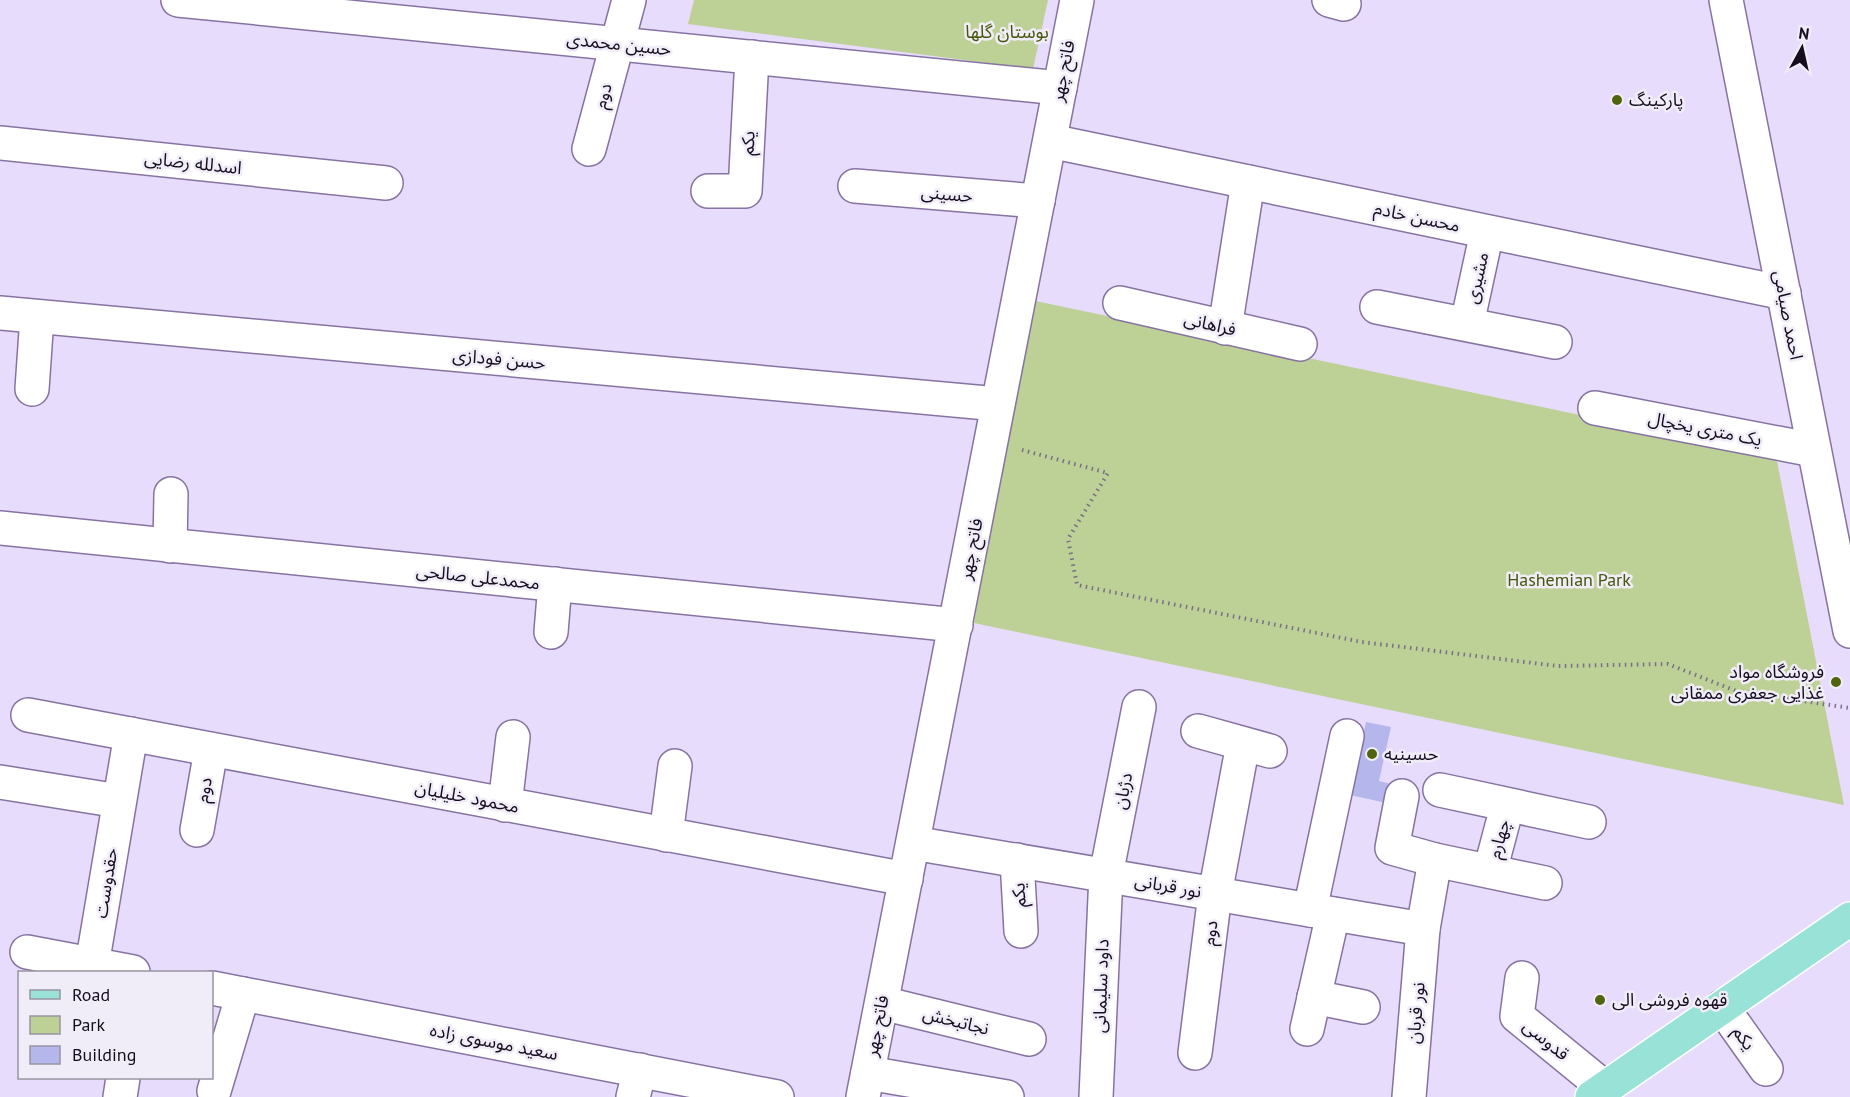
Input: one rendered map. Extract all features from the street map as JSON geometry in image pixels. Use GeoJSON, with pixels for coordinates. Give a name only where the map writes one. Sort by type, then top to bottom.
{"type":"FeatureCollection","features":[{"type":"Feature","properties":{"kind":"main road"},"geometry":{"type":"LineString","coordinates":[[1598,1093],[1850,919]]}},
{"type":"Feature","properties":{"kind":"street","name":"حسین محمدی"},"geometry":{"type":"LineString","coordinates":[[178,0],[384,10],[617,44],[1060,88]]}},
{"type":"Feature","properties":{"kind":"street","name":"دوم"},"geometry":{"type":"LineString","coordinates":[[589,149],[629,0]]}},
{"type":"Feature","properties":{"kind":"street","name":"فاتح چهر"},"geometry":{"type":"LineString","coordinates":[[866,1085],[1077,0]]}},
{"type":"Feature","properties":{"kind":"street","name":"احمد صیامی"},"geometry":{"type":"LineString","coordinates":[[1726,0],[1850,631]]}},
{"type":"Feature","properties":{"kind":"street","name":"یکم"},"geometry":{"type":"LineString","coordinates":[[708,191],[745,191],[752,57]]}},
{"type":"Feature","properties":{"kind":"street","name":"محسن خادم"},"geometry":{"type":"LineString","coordinates":[[1050,141],[1784,293]]}},
{"type":"Feature","properties":{"kind":"street","name":"اسدلله رضایی"},"geometry":{"type":"LineString","coordinates":[[0,143],[386,183]]}},
{"type":"Feature","properties":{"kind":"street"},"geometry":{"type":"LineString","coordinates":[[1225,328],[1248,182]]}},
{"type":"Feature","properties":{"kind":"street","name":"حسینی"},"geometry":{"type":"LineString","coordinates":[[855,186],[1038,201]]}},
{"type":"Feature","properties":{"kind":"street","name":"مشیری"},"geometry":{"type":"LineString","coordinates":[[1467,324],[1487,232]]}},
{"type":"Feature","properties":{"kind":"street","name":"فراهانی"},"geometry":{"type":"LineString","coordinates":[[1120,303],[1300,344]]}},
{"type":"Feature","properties":{"kind":"street","name":"مشیری"},"geometry":{"type":"LineString","coordinates":[[1377,307],[1555,342]]}},
{"type":"Feature","properties":{"kind":"street","name":"حسن فودازی"},"geometry":{"type":"LineString","coordinates":[[0,313],[998,404]]}},
{"type":"Feature","properties":{"kind":"street"},"geometry":{"type":"LineString","coordinates":[[32,389],[37,316]]}},
{"type":"Feature","properties":{"kind":"street","name":"یک متری یخچال"},"geometry":{"type":"LineString","coordinates":[[1595,408],[1814,450]]}},
{"type":"Feature","properties":{"kind":"street"},"geometry":{"type":"LineString","coordinates":[[170,546],[171,494]]}},
{"type":"Feature","properties":{"kind":"street","name":"محمدعلی صالحی"},"geometry":{"type":"LineString","coordinates":[[0,528],[956,625]]}},
{"type":"Feature","properties":{"kind":"street"},"geometry":{"type":"LineString","coordinates":[[551,632],[555,584]]}},
{"type":"Feature","properties":{"kind":"street","name":"دژبان"},"geometry":{"type":"LineString","coordinates":[[1106,875],[1139,707]]}},
{"type":"Feature","properties":{"kind":"street","name":"محمود خلیلیان"},"geometry":{"type":"LineString","coordinates":[[28,715],[906,879]]}},
{"type":"Feature","properties":{"kind":"street","name":"دوم"},"geometry":{"type":"LineString","coordinates":[[1195,1053],[1215,894],[1257,747],[1198,731]]}},
{"type":"Feature","properties":{"kind":"street","name":"حقدوست"},"geometry":{"type":"LineString","coordinates":[[92,965],[130,734]]}},
{"type":"Feature","properties":{"kind":"street"},"geometry":{"type":"LineString","coordinates":[[1307,1029],[1314,997],[1322,912],[1347,736]]}},
{"type":"Feature","properties":{"kind":"street"},"geometry":{"type":"LineString","coordinates":[[506,805],[513,737]]}},
{"type":"Feature","properties":{"kind":"street","name":"دوم"},"geometry":{"type":"LineString","coordinates":[[197,830],[211,750]]}},
{"type":"Feature","properties":{"kind":"street"},"geometry":{"type":"LineString","coordinates":[[666,835],[675,766]]}},
{"type":"Feature","properties":{"kind":"street"},"geometry":{"type":"LineString","coordinates":[[0,782],[119,801]]}},
{"type":"Feature","properties":{"kind":"street"},"geometry":{"type":"LineString","coordinates":[[1440,790],[1508,807],[1589,822]]}},
{"type":"Feature","properties":{"kind":"street"},"geometry":{"type":"LineString","coordinates":[[1402,796],[1392,848],[1435,860],[1545,884]]}},
{"type":"Feature","properties":{"kind":"street","name":"چهارم"},"geometry":{"type":"LineString","coordinates":[[1490,871],[1508,807]]}},
{"type":"Feature","properties":{"kind":"street","name":"نور قربانی"},"geometry":{"type":"LineString","coordinates":[[913,843],[1423,929]]}},
{"type":"Feature","properties":{"kind":"street","name":"یکم"},"geometry":{"type":"LineString","coordinates":[[1017,860],[1021,931]]}},
{"type":"Feature","properties":{"kind":"street","name":"نور قربان"},"geometry":{"type":"LineString","coordinates":[[1409,1097],[1423,929],[1435,860]]}},
{"type":"Feature","properties":{"kind":"street","name":"داود سلیمانی"},"geometry":{"type":"LineString","coordinates":[[1096,1097],[1106,875]]}},
{"type":"Feature","properties":{"kind":"street"},"geometry":{"type":"LineString","coordinates":[[40,960],[127,971]]}},
{"type":"Feature","properties":{"kind":"street","name":"قدوسی"},"geometry":{"type":"LineString","coordinates":[[1522,978],[1517,1016],[1598,1093]]}},
{"type":"Feature","properties":{"kind":"street","name":"سعید موسوی زاده"},"geometry":{"type":"LineString","coordinates":[[213,988],[637,1084],[777,1097]]}},
{"type":"Feature","properties":{"kind":"street"},"geometry":{"type":"LineString","coordinates":[[214,1090],[243,994]]}},
{"type":"Feature","properties":{"kind":"street"},"geometry":{"type":"LineString","coordinates":[[1314,997],[1364,1007]]}},
{"type":"Feature","properties":{"kind":"street","name":"نجاتبخش"},"geometry":{"type":"LineString","coordinates":[[882,1003],[1029,1039]]}},
{"type":"Feature","properties":{"kind":"street","name":"یکم"},"geometry":{"type":"LineString","coordinates":[[1722,1007],[1766,1069]]}},
{"type":"Feature","properties":{"kind":"street"},"geometry":{"type":"LineString","coordinates":[[120,1097],[123,1079]]}},
{"type":"Feature","properties":{"kind":"street"},"geometry":{"type":"LineString","coordinates":[[866,1085],[1007,1097]]}},
{"type":"Feature","properties":{"kind":"path"},"geometry":{"type":"LineString","coordinates":[[992,438],[1040,457],[1108,473],[1068,539],[1077,585],[1362,642],[1557,666],[1668,664],[1736,691],[1850,708]]}},
{"type":"Feature","properties":{"kind":"green space","name":"بوستان گلها"},"geometry":{"type":"Polygon","coordinates":[[[694,0],[1048,0],[1033,69],[688,24],[694,0]]]}},
{"type":"Feature","properties":{"kind":"green space","name":"Hashemian Park"},"geometry":{"type":"Polygon","coordinates":[[[1026,299],[1776,456],[1844,805],[974,623],[1026,299]]]}},
{"type":"Feature","properties":{"kind":"building","name":"حسینیه"},"geometry":{"type":"Polygon","coordinates":[[[1366,722],[1391,727],[1379,781],[1395,785],[1391,804],[1350,795],[1366,722]]]}},
{"type":"Feature","properties":{"kind":"place","name":"پارکینگ"},"geometry":{"type":"Point","coordinates":[1617,100]}},
{"type":"Feature","properties":{"kind":"place","name":"فروشگاه مواد غذایی جعفری ممقانی"},"geometry":{"type":"Point","coordinates":[1836,682]}},
{"type":"Feature","properties":{"kind":"place","name":"حسینیه"},"geometry":{"type":"Point","coordinates":[1372,754]}},
{"type":"Feature","properties":{"kind":"place","name":"قهوه فروشی الی"},"geometry":{"type":"Point","coordinates":[1600,1000]}}]}
